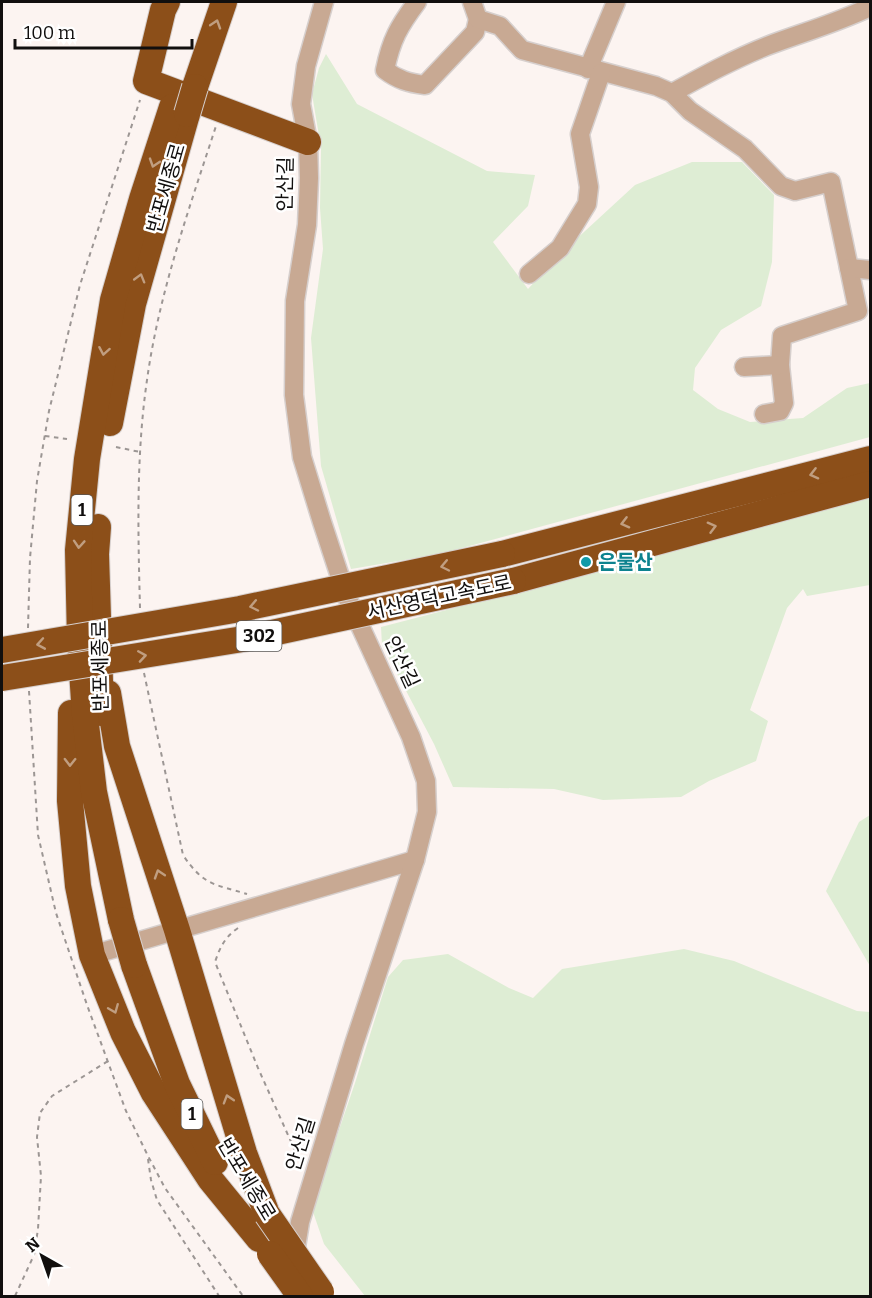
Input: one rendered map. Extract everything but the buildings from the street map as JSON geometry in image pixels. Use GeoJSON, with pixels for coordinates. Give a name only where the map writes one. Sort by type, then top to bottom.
{"type":"FeatureCollection","features":[{"type":"Feature","properties":{"kind":"highway"},"geometry":{"type":"LineString","coordinates":[[167,2],[163,10],[146,81],[308,142]]}},
{"type":"Feature","properties":{"kind":"highway","name":"반포세종로"},"geometry":{"type":"LineString","coordinates":[[205,2],[180,110],[142,199],[113,300],[87,459],[78,550],[129,918],[177,1084],[220,1174],[264,1246],[315,1295]]}},
{"type":"Feature","properties":{"kind":"highway","name":"반포세종로"},"geometry":{"type":"LineString","coordinates":[[187,83],[224,2]]}},
{"type":"Feature","properties":{"kind":"highway","name":"서산영덕고속도로"},"geometry":{"type":"LineString","coordinates":[[2,650],[240,609],[502,554],[870,459]]}},
{"type":"Feature","properties":{"kind":"highway","name":"서산영덕고속도로"},"geometry":{"type":"LineString","coordinates":[[2,678],[249,638],[513,581],[870,484]]}},
{"type":"Feature","properties":{"kind":"highway"},"geometry":{"type":"LineString","coordinates":[[90,641],[117,746],[177,930],[244,1153],[267,1214]]}},
{"type":"Feature","properties":{"kind":"highway"},"geometry":{"type":"LineString","coordinates":[[90,641],[71,714],[70,801],[78,886],[92,955],[123,1032],[154,1094],[210,1179],[264,1246]]}},
{"type":"Feature","properties":{"kind":"highway","name":"반포세종로"},"geometry":{"type":"LineString","coordinates":[[142,962],[194,1081],[235,1165],[315,1295]]}},
{"type":"Feature","properties":{"kind":"street","name":"안산길"},"geometry":{"type":"LineString","coordinates":[[289,1296],[300,1222],[354,1044],[415,860],[427,812],[426,781],[403,717],[346,595],[302,457],[294,395],[295,301],[307,225],[308,142],[301,104],[306,66],[324,2]]}},
{"type":"Feature","properties":{"kind":"street"},"geometry":{"type":"LineString","coordinates":[[417,2],[398,27],[389,50],[385,70],[397,79],[425,85],[475,32],[478,19],[472,2]]}},
{"type":"Feature","properties":{"kind":"street"},"geometry":{"type":"LineString","coordinates":[[529,274],[560,248],[587,204],[589,187],[580,134],[595,71],[616,2]]}},
{"type":"Feature","properties":{"kind":"street"},"geometry":{"type":"LineString","coordinates":[[672,93],[721,66],[765,47],[870,8]]}},
{"type":"Feature","properties":{"kind":"street"},"geometry":{"type":"LineString","coordinates":[[478,19],[500,26],[522,50],[656,86],[672,93],[690,111],[745,149],[781,186],[795,191],[831,182],[858,311],[782,336],[780,365],[784,403],[780,411],[764,414]]}},
{"type":"Feature","properties":{"kind":"street"},"geometry":{"type":"LineString","coordinates":[[849,268],[870,270]]}},
{"type":"Feature","properties":{"kind":"street"},"geometry":{"type":"LineString","coordinates":[[744,367],[780,365]]}},
{"type":"Feature","properties":{"kind":"street"},"geometry":{"type":"LineString","coordinates":[[92,955],[415,860]]}},
{"type":"Feature","properties":{"kind":"path"},"geometry":{"type":"LineString","coordinates":[[140,612],[138,499],[147,380],[161,304],[186,218],[222,110]]}},
{"type":"Feature","properties":{"kind":"path"},"geometry":{"type":"LineString","coordinates":[[45,436],[67,439]]}},
{"type":"Feature","properties":{"kind":"path"},"geometry":{"type":"LineString","coordinates":[[116,447],[140,452]]}},
{"type":"Feature","properties":{"kind":"path"},"geometry":{"type":"LineString","coordinates":[[144,670],[144,682],[183,855],[195,873],[211,884],[272,902]]}},
{"type":"Feature","properties":{"kind":"path"},"geometry":{"type":"LineString","coordinates":[[245,923],[230,934],[220,946],[215,962],[258,1068],[311,1185]]}},
{"type":"Feature","properties":{"kind":"path"},"geometry":{"type":"LineString","coordinates":[[15,1296],[34,1255],[38,1229],[41,1176],[37,1137],[40,1113],[52,1096],[108,1061]]}},
{"type":"Feature","properties":{"kind":"path"},"geometry":{"type":"LineString","coordinates":[[148,1156],[151,1180],[157,1200],[219,1296]]}},
{"type":"Feature","properties":{"kind":"green space"},"geometry":{"type":"Polygon","coordinates":[[[326,54],[357,104],[487,171],[535,175],[528,206],[493,242],[528,289],[559,255],[635,185],[692,162],[742,162],[774,195],[772,262],[761,306],[721,330],[695,368],[693,390],[718,409],[750,422],[803,418],[847,388],[870,383],[870,437],[440,554],[351,569],[321,466],[311,338],[323,249],[320,208],[321,148],[312,94],[319,68],[326,54]]]}},
{"type":"Feature","properties":{"kind":"green space"},"geometry":{"type":"Polygon","coordinates":[[[870,496],[870,585],[807,596],[803,589],[787,608],[750,710],[768,721],[756,761],[709,781],[681,797],[603,800],[554,789],[453,787],[434,744],[382,645],[381,627],[605,569],[870,496]]]}},
{"type":"Feature","properties":{"kind":"green space"},"geometry":{"type":"Polygon","coordinates":[[[870,815],[870,966],[826,891],[859,822],[870,815]]]}},
{"type":"Feature","properties":{"kind":"green space"},"geometry":{"type":"Polygon","coordinates":[[[684,949],[734,961],[857,1011],[870,1012],[870,1296],[365,1296],[324,1244],[312,1209],[388,977],[403,960],[448,954],[509,988],[533,998],[562,969],[684,949]]]}},
{"type":"Feature","properties":{"kind":"place","name":"은둘산"},"geometry":{"type":"Point","coordinates":[586,562]}}]}
